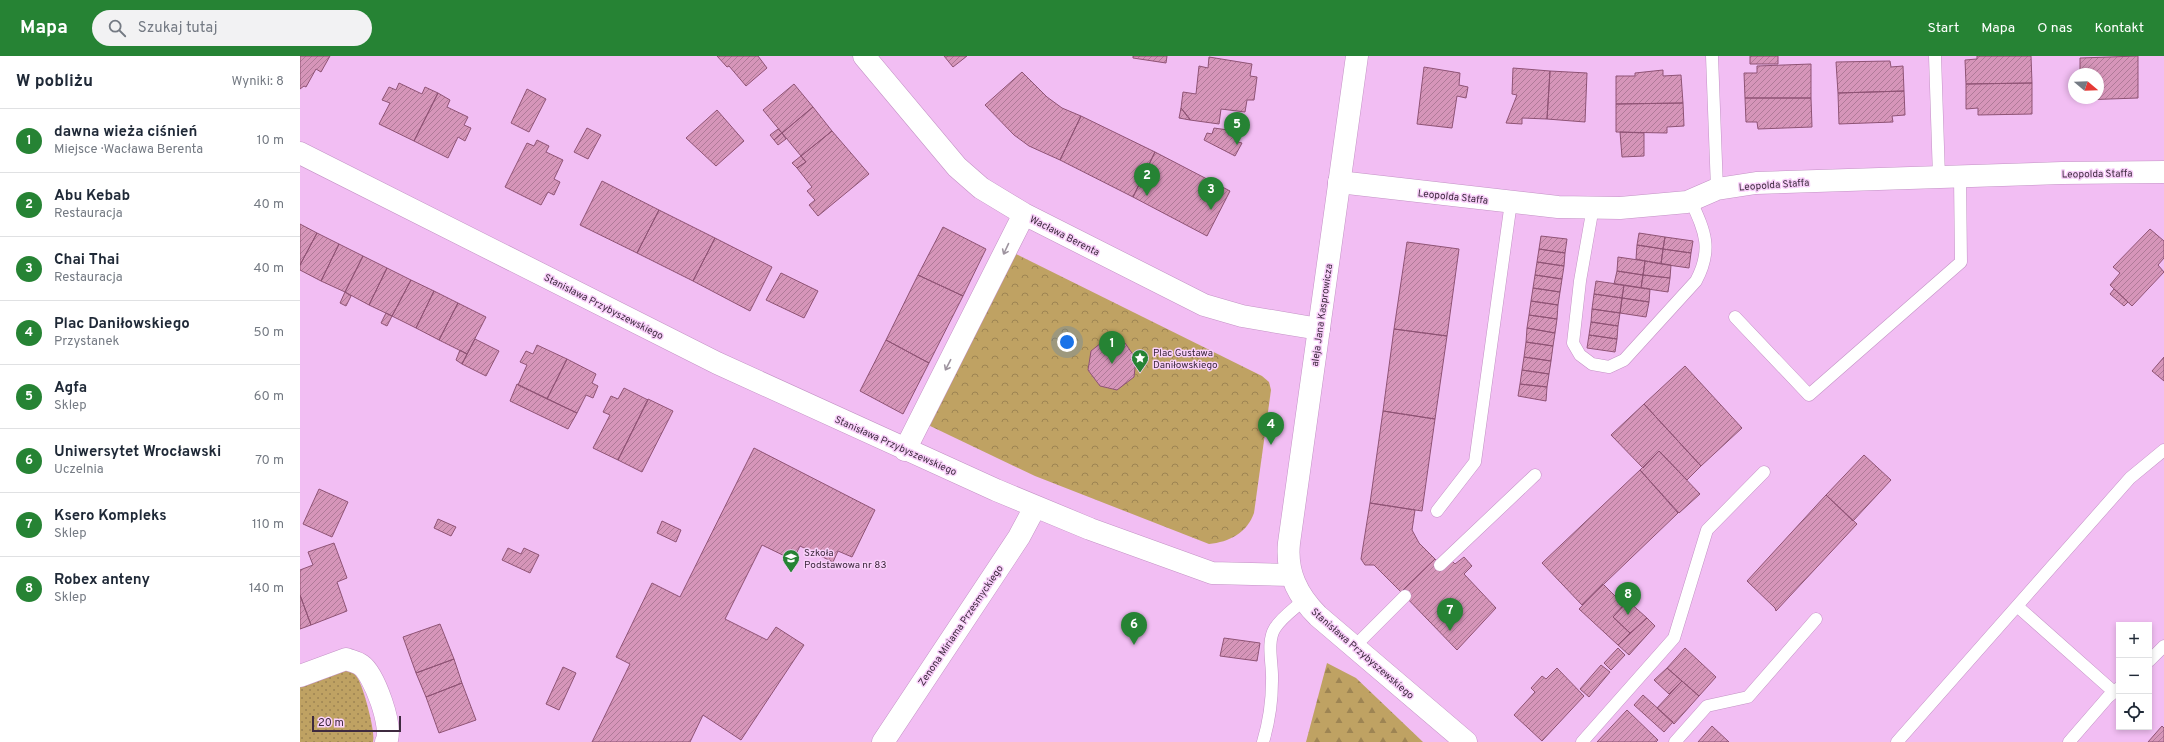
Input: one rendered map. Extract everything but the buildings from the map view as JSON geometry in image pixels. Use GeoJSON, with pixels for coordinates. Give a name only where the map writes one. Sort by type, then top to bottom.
{"type":"FeatureCollection","features":[{"type":"Feature","properties":{"kind":"street","name":"Wacława Berenta"},"geometry":{"type":"LineString","coordinates":[[864,56],[957,167],[981,188],[1024,214],[1204,305],[1242,316],[1319,328]]}},
{"type":"Feature","properties":{"kind":"street","name":"aleja Jana Kasprowicza"},"geometry":{"type":"LineString","coordinates":[[1291,575],[1288,555],[1289,543],[1357,56]]}},
{"type":"Feature","properties":{"kind":"street","name":"Stanisława Przybyszewskiego"},"geometry":{"type":"LineString","coordinates":[[300,153],[717,363],[905,450],[1035,507],[1172,560],[1212,573],[1291,575],[1304,600],[1318,616],[1466,742]]}},
{"type":"Feature","properties":{"kind":"street","name":"Leopolda Staffa"},"geometry":{"type":"LineString","coordinates":[[1340,182],[1558,207],[1620,208],[1691,201],[1717,189],[1756,183],[2062,173],[2164,172]]}},
{"type":"Feature","properties":{"kind":"street"},"geometry":{"type":"LineString","coordinates":[[905,450],[1024,214]]}},
{"type":"Feature","properties":{"kind":"street","name":"Zenona Miriama Przesmyckiego"},"geometry":{"type":"LineString","coordinates":[[883,742],[1019,537],[1035,507]]}},
{"type":"Feature","properties":{"kind":"street"},"geometry":{"type":"LineString","coordinates":[[300,676],[346,660],[361,665],[371,677],[387,720],[388,738],[386,742]]}},
{"type":"Feature","properties":{"kind":"lane"},"geometry":{"type":"LineString","coordinates":[[1712,56],[1717,189]]}},
{"type":"Feature","properties":{"kind":"lane"},"geometry":{"type":"LineString","coordinates":[[1935,56],[1939,177]]}},
{"type":"Feature","properties":{"kind":"lane"},"geometry":{"type":"LineString","coordinates":[[1735,317],[1809,395],[1961,262],[1960,177]]}},
{"type":"Feature","properties":{"kind":"lane"},"geometry":{"type":"LineString","coordinates":[[1593,207],[1580,281],[1573,343],[1580,355],[1592,364],[1609,367],[1624,360],[1696,281],[1705,257],[1705,231],[1691,201]]}},
{"type":"Feature","properties":{"kind":"lane"},"geometry":{"type":"LineString","coordinates":[[1437,510],[1475,462],[1511,202]]}},
{"type":"Feature","properties":{"kind":"lane"},"geometry":{"type":"LineString","coordinates":[[1897,742],[2130,478],[2164,450]]}},
{"type":"Feature","properties":{"kind":"lane"},"geometry":{"type":"LineString","coordinates":[[1582,742],[1674,638],[1707,530],[1764,472]]}},
{"type":"Feature","properties":{"kind":"lane"},"geometry":{"type":"LineString","coordinates":[[1440,565],[1535,475]]}},
{"type":"Feature","properties":{"kind":"lane"},"geometry":{"type":"LineString","coordinates":[[1354,647],[1405,596]]}},
{"type":"Feature","properties":{"kind":"lane"},"geometry":{"type":"LineString","coordinates":[[1263,742],[1268,724],[1272,681],[1271,640],[1274,629],[1285,616],[1304,600]]}},
{"type":"Feature","properties":{"kind":"lane"},"geometry":{"type":"LineString","coordinates":[[2017,606],[2116,689]]}},
{"type":"Feature","properties":{"kind":"lane"},"geometry":{"type":"LineString","coordinates":[[1675,742],[1707,706],[1748,696],[1816,619]]}},
{"type":"Feature","properties":{"kind":"lane"},"geometry":{"type":"LineString","coordinates":[[2152,658],[2164,646]]}},
{"type":"Feature","properties":{"kind":"lane"},"geometry":{"type":"LineString","coordinates":[[2070,742],[2116,691]]}},
{"type":"Feature","properties":{"kind":"green space"},"geometry":{"type":"Polygon","coordinates":[[[1014,253],[1262,376],[1269,382],[1271,390],[1254,513],[1247,526],[1242,531],[1230,539],[1209,544],[1035,476],[926,424],[1014,253]]]}},
{"type":"Feature","properties":{"kind":"green space"},"geometry":{"type":"Polygon","coordinates":[[[1327,663],[1356,678],[1423,742],[1306,742],[1327,663]]]}},
{"type":"Feature","properties":{"kind":"green space"},"geometry":{"type":"Polygon","coordinates":[[[344,668],[353,672],[360,682],[373,729],[373,742],[300,742],[300,684],[344,668]]]}},
{"type":"Feature","properties":{"kind":"place","name":"Agfa"},"geometry":{"type":"Point","coordinates":[1237,145]}},
{"type":"Feature","properties":{"kind":"place","name":"Abu Kebab"},"geometry":{"type":"Point","coordinates":[1147,196]}},
{"type":"Feature","properties":{"kind":"place","name":"Chai Thai"},"geometry":{"type":"Point","coordinates":[1211,210]}},
{"type":"Feature","properties":{"kind":"place","name":"dawna wieża ciśnień"},"geometry":{"type":"Point","coordinates":[1112,364]}},
{"type":"Feature","properties":{"kind":"place","name":"Plac Gustawa Daniłowskiego"},"geometry":{"type":"Point","coordinates":[1140,373]}},
{"type":"Feature","properties":{"kind":"place","name":"Plac Daniłowskiego"},"geometry":{"type":"Point","coordinates":[1271,445]}},
{"type":"Feature","properties":{"kind":"place","name":"Szkoła Podstawowa nr 83"},"geometry":{"type":"Point","coordinates":[791,573]}},
{"type":"Feature","properties":{"kind":"place","name":"Robex anteny"},"geometry":{"type":"Point","coordinates":[1628,615]}},
{"type":"Feature","properties":{"kind":"place","name":"Ksero Kompleks"},"geometry":{"type":"Point","coordinates":[1450,631]}},
{"type":"Feature","properties":{"kind":"place","name":"Uniwersytet Wrocławski"},"geometry":{"type":"Point","coordinates":[1134,645]}}]}
